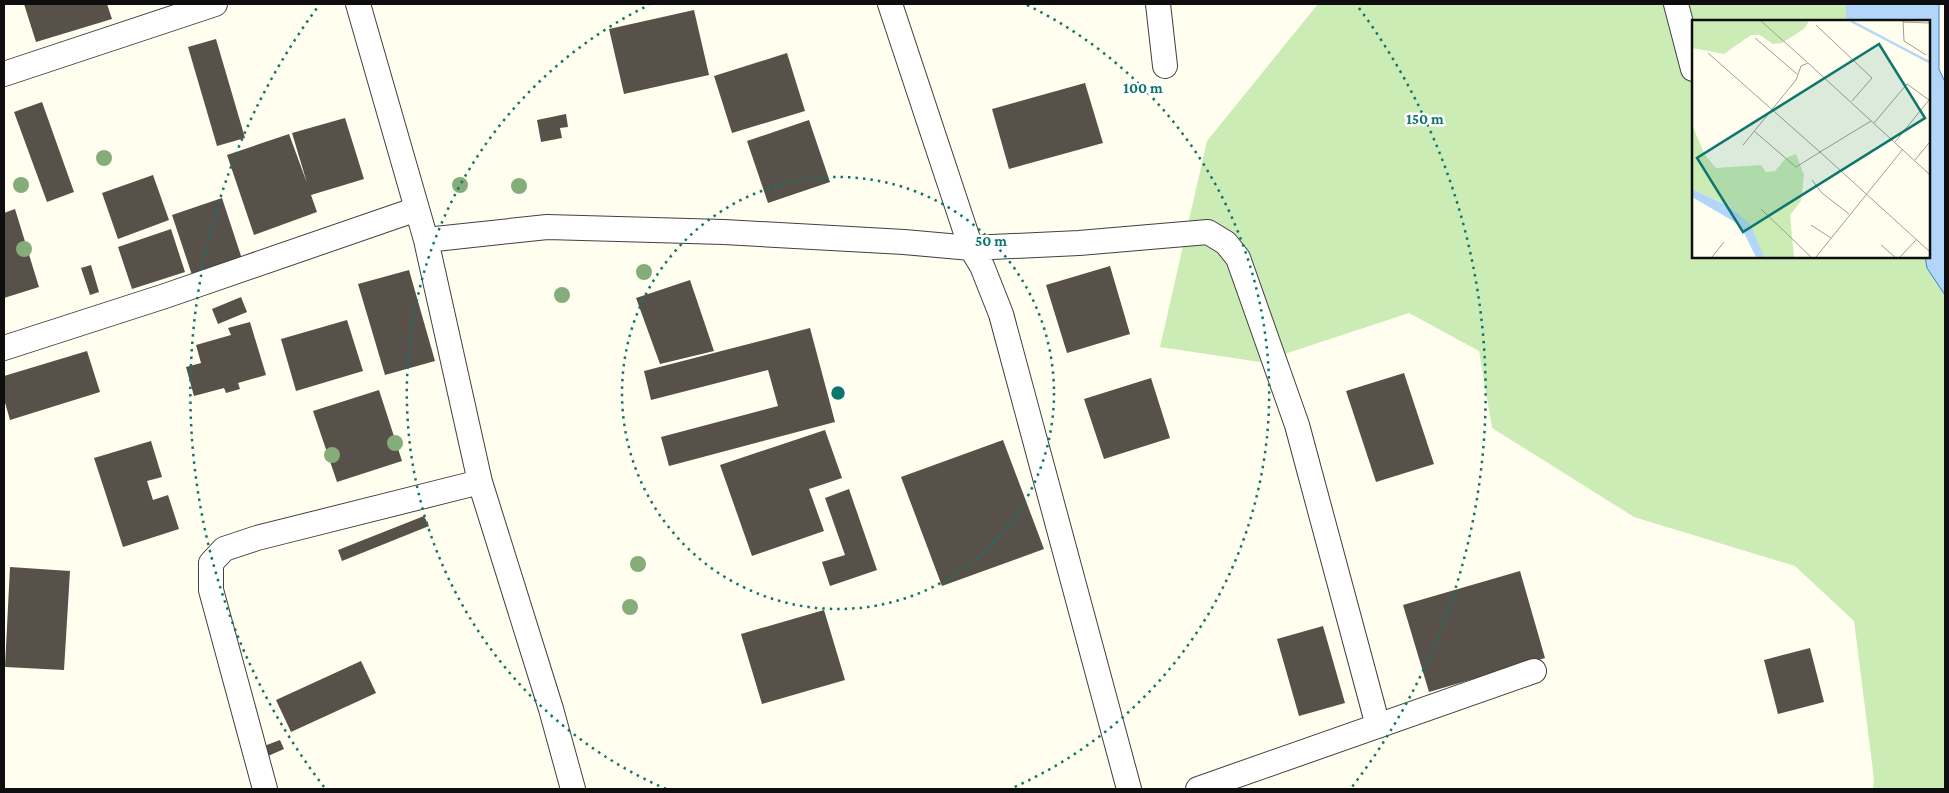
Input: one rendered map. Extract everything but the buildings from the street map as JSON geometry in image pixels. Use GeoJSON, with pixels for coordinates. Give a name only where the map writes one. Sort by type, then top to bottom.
{"type":"FeatureCollection","features":[{"type":"Feature","properties":{"kind":"street"},"geometry":{"type":"LineString","coordinates":[[4,74],[215,4]]}},
{"type":"Feature","properties":{"kind":"street"},"geometry":{"type":"LineString","coordinates":[[358,4],[426,240],[480,482],[551,709],[573,789]]}},
{"type":"Feature","properties":{"kind":"street"},"geometry":{"type":"LineString","coordinates":[[890,4],[971,248],[982,266],[1001,314],[1129,789]]}},
{"type":"Feature","properties":{"kind":"street"},"geometry":{"type":"LineString","coordinates":[[1158,4],[1165,66]]}},
{"type":"Feature","properties":{"kind":"street"},"geometry":{"type":"LineString","coordinates":[[1676,4],[1692,65]]}},
{"type":"Feature","properties":{"kind":"street"},"geometry":{"type":"LineString","coordinates":[[4,348],[164,296],[417,209]]}},
{"type":"Feature","properties":{"kind":"street"},"geometry":{"type":"LineString","coordinates":[[426,240],[547,227],[724,232],[904,242],[971,248],[1079,243],[1208,232],[1226,243],[1238,258],[1297,425],[1378,726]]}},
{"type":"Feature","properties":{"kind":"street"},"geometry":{"type":"LineString","coordinates":[[265,789],[211,590],[211,563],[224,549],[257,538],[480,482]]}},
{"type":"Feature","properties":{"kind":"street"},"geometry":{"type":"LineString","coordinates":[[1198,789],[1534,672]]}},
{"type":"Feature","properties":{"kind":"green space"},"geometry":{"type":"Polygon","coordinates":[[[1318,4],[1887,4],[1890,20],[1692,20],[1692,258],[1925,258],[1927,268],[1945,295],[1945,789],[1873,789],[1874,779],[1854,621],[1795,566],[1634,517],[1492,428],[1479,351],[1409,313],[1260,362],[1160,347],[1207,141],[1318,4]]]}},
{"type":"Feature","properties":{"kind":"water"},"geometry":{"type":"Polygon","coordinates":[[[1887,4],[1939,4],[1939,69],[1945,82],[1945,295],[1927,268],[1925,258],[1929,258],[1929,20],[1890,20],[1887,4]]]}},
{"type":"Feature","properties":{"kind":"waterway"},"geometry":{"type":"LineString","coordinates":[[1872,4],[1872,20]]}}]}
